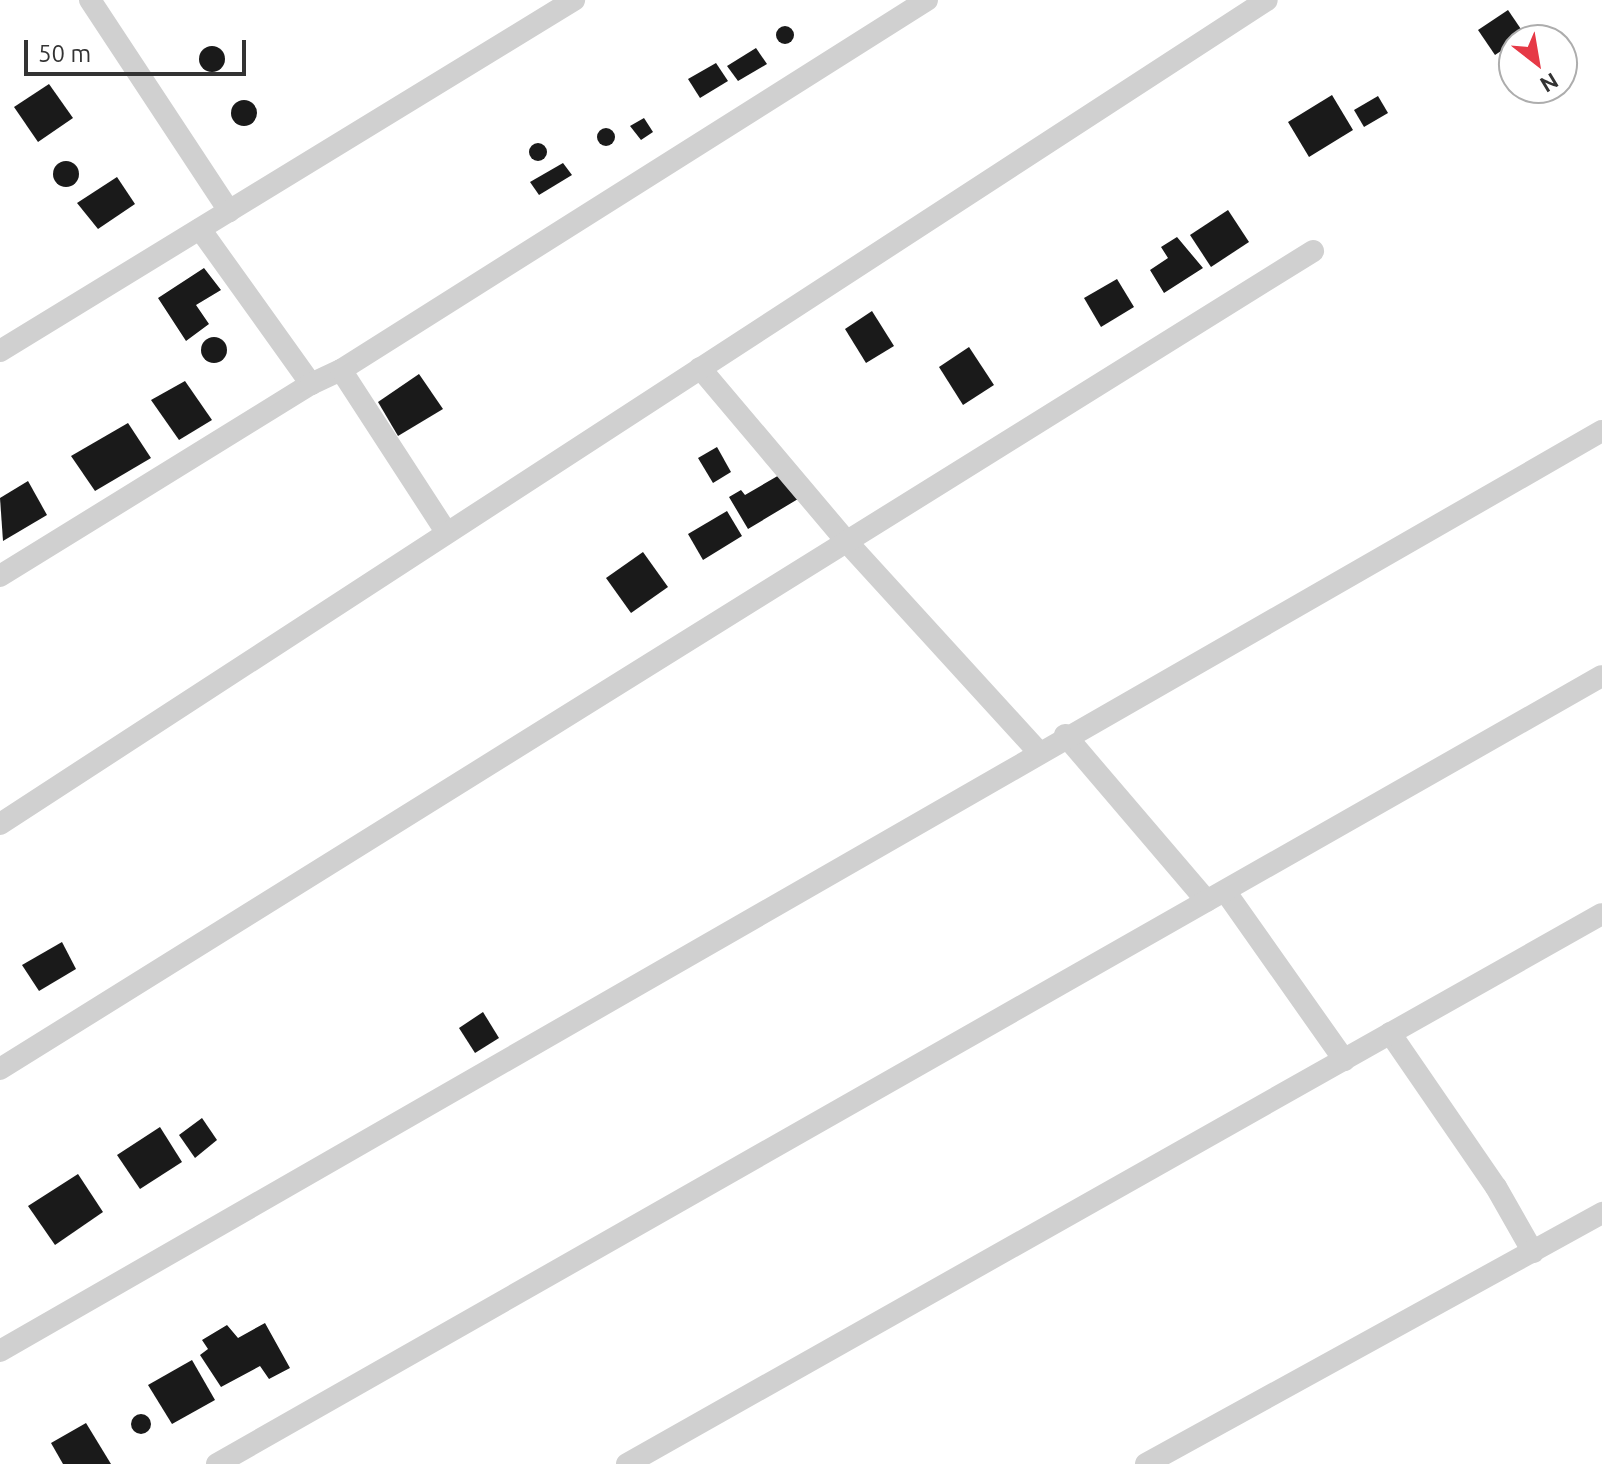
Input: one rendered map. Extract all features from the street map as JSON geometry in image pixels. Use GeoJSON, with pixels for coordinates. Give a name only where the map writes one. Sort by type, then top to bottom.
{"type":"FeatureCollection","features":[{"type":"Feature","properties":{"kind":"street"},"geometry":{"type":"LineString","coordinates":[[90,0],[229,211]]}},
{"type":"Feature","properties":{"kind":"street"},"geometry":{"type":"LineString","coordinates":[[0,351],[574,0]]}},
{"type":"Feature","properties":{"kind":"street"},"geometry":{"type":"LineString","coordinates":[[0,576],[311,384],[341,370],[927,0]]}},
{"type":"Feature","properties":{"kind":"street"},"geometry":{"type":"LineString","coordinates":[[0,824],[1267,0]]}},
{"type":"Feature","properties":{"kind":"street"},"geometry":{"type":"LineString","coordinates":[[200,229],[311,384]]}},
{"type":"Feature","properties":{"kind":"street"},"geometry":{"type":"LineString","coordinates":[[0,1069],[1313,251]]}},
{"type":"Feature","properties":{"kind":"street"},"geometry":{"type":"LineString","coordinates":[[700,368],[846,541],[1038,751]]}},
{"type":"Feature","properties":{"kind":"street"},"geometry":{"type":"LineString","coordinates":[[341,370],[447,533]]}},
{"type":"Feature","properties":{"kind":"street"},"geometry":{"type":"LineString","coordinates":[[0,1351],[1065,735],[1602,431]]}},
{"type":"Feature","properties":{"kind":"street"},"geometry":{"type":"LineString","coordinates":[[217,1464],[1602,676]]}},
{"type":"Feature","properties":{"kind":"street"},"geometry":{"type":"LineString","coordinates":[[1065,735],[1216,896],[1344,1060]]}},
{"type":"Feature","properties":{"kind":"street"},"geometry":{"type":"LineString","coordinates":[[627,1464],[1602,914]]}},
{"type":"Feature","properties":{"kind":"street"},"geometry":{"type":"LineString","coordinates":[[1390,1033],[1496,1187],[1533,1252]]}},
{"type":"Feature","properties":{"kind":"street"},"geometry":{"type":"LineString","coordinates":[[1146,1464],[1602,1213]]}},
{"type":"Feature","properties":{"kind":"building"},"geometry":{"type":"Polygon","coordinates":[[[1508,10],[1518,24],[1498,24],[1498,53],[1495,55],[1478,30],[1508,10]]]}},
{"type":"Feature","properties":{"kind":"building"},"geometry":{"type":"Polygon","coordinates":[[[785,26],[792,28],[792,42],[785,44],[778,42],[776,35],[778,28],[785,26]]]}},
{"type":"Feature","properties":{"kind":"building"},"geometry":{"type":"Polygon","coordinates":[[[212,46],[221,50],[225,59],[221,68],[212,72],[203,68],[199,59],[203,50],[212,46]]]}},
{"type":"Feature","properties":{"kind":"building"},"geometry":{"type":"Polygon","coordinates":[[[756,48],[767,64],[738,81],[727,66],[756,48]]]}},
{"type":"Feature","properties":{"kind":"building"},"geometry":{"type":"Polygon","coordinates":[[[716,63],[728,81],[700,98],[688,79],[716,63]]]}},
{"type":"Feature","properties":{"kind":"building"},"geometry":{"type":"Polygon","coordinates":[[[49,84],[73,118],[38,142],[14,107],[49,84]]]}},
{"type":"Feature","properties":{"kind":"building"},"geometry":{"type":"Polygon","coordinates":[[[1332,95],[1353,130],[1309,157],[1288,122],[1332,95]]]}},
{"type":"Feature","properties":{"kind":"building"},"geometry":{"type":"Polygon","coordinates":[[[1378,96],[1388,113],[1364,127],[1354,110],[1378,96]]]}},
{"type":"Feature","properties":{"kind":"building"},"geometry":{"type":"Polygon","coordinates":[[[244,100],[253,104],[257,113],[253,122],[244,126],[235,122],[231,113],[235,104],[244,100]]]}},
{"type":"Feature","properties":{"kind":"building"},"geometry":{"type":"Polygon","coordinates":[[[644,118],[653,132],[641,140],[630,126],[644,118]]]}},
{"type":"Feature","properties":{"kind":"building"},"geometry":{"type":"Polygon","coordinates":[[[602,128],[610,128],[615,137],[613,144],[602,146],[597,141],[597,133],[602,128]]]}},
{"type":"Feature","properties":{"kind":"building"},"geometry":{"type":"Polygon","coordinates":[[[534,143],[542,143],[547,152],[545,159],[534,161],[529,156],[529,148],[534,143]]]}},
{"type":"Feature","properties":{"kind":"building"},"geometry":{"type":"Polygon","coordinates":[[[66,161],[75,165],[79,174],[75,183],[66,187],[57,183],[53,174],[57,165],[66,161]]]}},
{"type":"Feature","properties":{"kind":"building"},"geometry":{"type":"Polygon","coordinates":[[[563,163],[572,175],[539,195],[530,182],[563,163]]]}},
{"type":"Feature","properties":{"kind":"building"},"geometry":{"type":"Polygon","coordinates":[[[117,177],[135,204],[98,229],[77,203],[117,177]]]}},
{"type":"Feature","properties":{"kind":"building"},"geometry":{"type":"Polygon","coordinates":[[[1228,210],[1249,242],[1211,267],[1190,235],[1228,210]]]}},
{"type":"Feature","properties":{"kind":"building"},"geometry":{"type":"Polygon","coordinates":[[[1177,237],[1203,268],[1164,293],[1150,270],[1168,258],[1161,247],[1177,237]]]}},
{"type":"Feature","properties":{"kind":"building"},"geometry":{"type":"Polygon","coordinates":[[[204,268],[221,290],[196,305],[209,324],[186,341],[158,298],[204,268]]]}},
{"type":"Feature","properties":{"kind":"building"},"geometry":{"type":"Polygon","coordinates":[[[1117,279],[1134,307],[1101,327],[1084,298],[1117,279]]]}},
{"type":"Feature","properties":{"kind":"building"},"geometry":{"type":"Polygon","coordinates":[[[872,311],[894,346],[866,363],[845,329],[872,311]]]}},
{"type":"Feature","properties":{"kind":"building"},"geometry":{"type":"Polygon","coordinates":[[[214,337],[223,341],[227,350],[223,359],[214,363],[205,359],[201,350],[205,341],[214,337]]]}},
{"type":"Feature","properties":{"kind":"building"},"geometry":{"type":"Polygon","coordinates":[[[969,347],[994,385],[963,405],[939,367],[969,347]]]}},
{"type":"Feature","properties":{"kind":"building"},"geometry":{"type":"Polygon","coordinates":[[[419,374],[443,409],[398,436],[378,402],[419,374]]]}},
{"type":"Feature","properties":{"kind":"building"},"geometry":{"type":"Polygon","coordinates":[[[185,381],[212,420],[179,440],[151,400],[185,381]]]}},
{"type":"Feature","properties":{"kind":"building"},"geometry":{"type":"Polygon","coordinates":[[[128,423],[151,458],[95,491],[71,456],[128,423]]]}},
{"type":"Feature","properties":{"kind":"building"},"geometry":{"type":"Polygon","coordinates":[[[717,447],[731,472],[713,483],[698,458],[717,447]]]}},
{"type":"Feature","properties":{"kind":"building"},"geometry":{"type":"Polygon","coordinates":[[[788,470],[803,496],[748,529],[729,497],[741,490],[745,495],[788,470]]]}},
{"type":"Feature","properties":{"kind":"building"},"geometry":{"type":"Polygon","coordinates":[[[28,481],[47,515],[3,541],[0,498],[28,481]]]}},
{"type":"Feature","properties":{"kind":"building"},"geometry":{"type":"Polygon","coordinates":[[[727,511],[742,536],[703,560],[688,534],[727,511]]]}},
{"type":"Feature","properties":{"kind":"building"},"geometry":{"type":"Polygon","coordinates":[[[643,552],[668,587],[631,613],[606,578],[643,552]]]}},
{"type":"Feature","properties":{"kind":"building"},"geometry":{"type":"Polygon","coordinates":[[[62,942],[76,969],[39,991],[22,965],[62,942]]]}},
{"type":"Feature","properties":{"kind":"building"},"geometry":{"type":"Polygon","coordinates":[[[483,1012],[499,1038],[475,1053],[459,1028],[483,1012]]]}},
{"type":"Feature","properties":{"kind":"building"},"geometry":{"type":"Polygon","coordinates":[[[202,1118],[217,1140],[195,1158],[179,1135],[202,1118]]]}},
{"type":"Feature","properties":{"kind":"building"},"geometry":{"type":"Polygon","coordinates":[[[160,1127],[182,1162],[140,1189],[117,1155],[160,1127]]]}},
{"type":"Feature","properties":{"kind":"building"},"geometry":{"type":"Polygon","coordinates":[[[78,1174],[103,1212],[55,1245],[28,1206],[78,1174]]]}},
{"type":"Feature","properties":{"kind":"building"},"geometry":{"type":"Polygon","coordinates":[[[265,1323],[290,1368],[269,1379],[260,1366],[221,1387],[200,1355],[208,1349],[202,1340],[227,1325],[238,1338],[265,1323]]]}},
{"type":"Feature","properties":{"kind":"building"},"geometry":{"type":"Polygon","coordinates":[[[192,1360],[215,1400],[172,1424],[148,1385],[192,1360]]]}},
{"type":"Feature","properties":{"kind":"building"},"geometry":{"type":"Polygon","coordinates":[[[137,1414],[145,1414],[151,1424],[145,1434],[137,1434],[131,1428],[131,1420],[137,1414]]]}},
{"type":"Feature","properties":{"kind":"building"},"geometry":{"type":"Polygon","coordinates":[[[86,1423],[111,1464],[63,1464],[51,1443],[86,1423]]]}}]}
